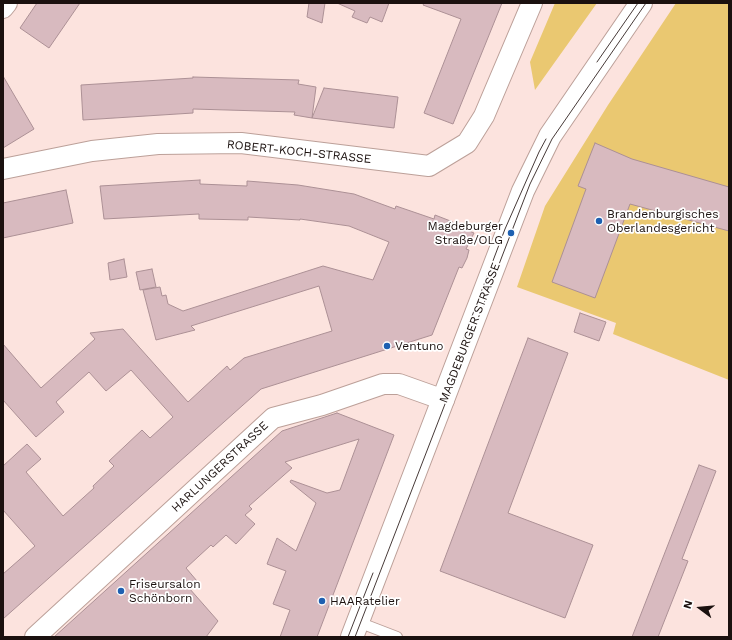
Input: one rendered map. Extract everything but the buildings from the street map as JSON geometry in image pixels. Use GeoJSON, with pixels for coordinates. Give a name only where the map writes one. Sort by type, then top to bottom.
{"type":"FeatureCollection","features":[{"type":"Feature","properties":{"kind":"street"},"geometry":{"type":"LineString","coordinates":[[3,8],[7,3]]}},
{"type":"Feature","properties":{"kind":"street","name":"ROBERT-KOCH-STRASSE"},"geometry":{"type":"LineString","coordinates":[[3,169],[92,150],[158,144],[241,143],[408,165],[429,166],[467,143],[480,123],[532,3]]}},
{"type":"Feature","properties":{"kind":"street","name":"MAGDEBURGER STRASSE"},"geometry":{"type":"LineString","coordinates":[[355,630],[523,191],[550,136],[641,3]]}},
{"type":"Feature","properties":{"kind":"street","name":"HARLUNGERSTRASSE"},"geometry":{"type":"LineString","coordinates":[[35,637],[273,418],[383,384],[399,384],[444,400]]}},
{"type":"Feature","properties":{"kind":"lane"},"geometry":{"type":"LineString","coordinates":[[355,630],[397,637]]}},
{"type":"Feature","properties":{"kind":"shaded area"},"geometry":{"type":"Polygon","coordinates":[[[555,3],[597,3],[535,90],[530,62],[555,3]]]}},
{"type":"Feature","properties":{"kind":"shaded area"},"geometry":{"type":"Polygon","coordinates":[[[676,3],[729,3],[729,380],[613,334],[616,323],[517,287],[545,206],[608,105],[676,3]]]}},
{"type":"Feature","properties":{"kind":"tram line"},"geometry":{"type":"LineString","coordinates":[[597,62],[638,3]]}},
{"type":"Feature","properties":{"kind":"tram line"},"geometry":{"type":"LineString","coordinates":[[355,637],[530,184],[552,139],[646,3]]}},
{"type":"Feature","properties":{"kind":"tram line"},"geometry":{"type":"LineString","coordinates":[[463,340],[505,229],[546,139]]}},
{"type":"Feature","properties":{"kind":"tram line"},"geometry":{"type":"LineString","coordinates":[[348,637],[373,573]]}},
{"type":"Feature","properties":{"kind":"place","name":"Brandenburgisches Oberlandesgericht"},"geometry":{"type":"Point","coordinates":[599,221]}},
{"type":"Feature","properties":{"kind":"place","name":"Magdeburger Straße/OLG"},"geometry":{"type":"Point","coordinates":[511,233]}},
{"type":"Feature","properties":{"kind":"place","name":"Ventuno"},"geometry":{"type":"Point","coordinates":[387,346]}},
{"type":"Feature","properties":{"kind":"place","name":"Friseursalon Schönborn"},"geometry":{"type":"Point","coordinates":[121,591]}},
{"type":"Feature","properties":{"kind":"place","name":"HAARatelier"},"geometry":{"type":"Point","coordinates":[322,601]}}]}
